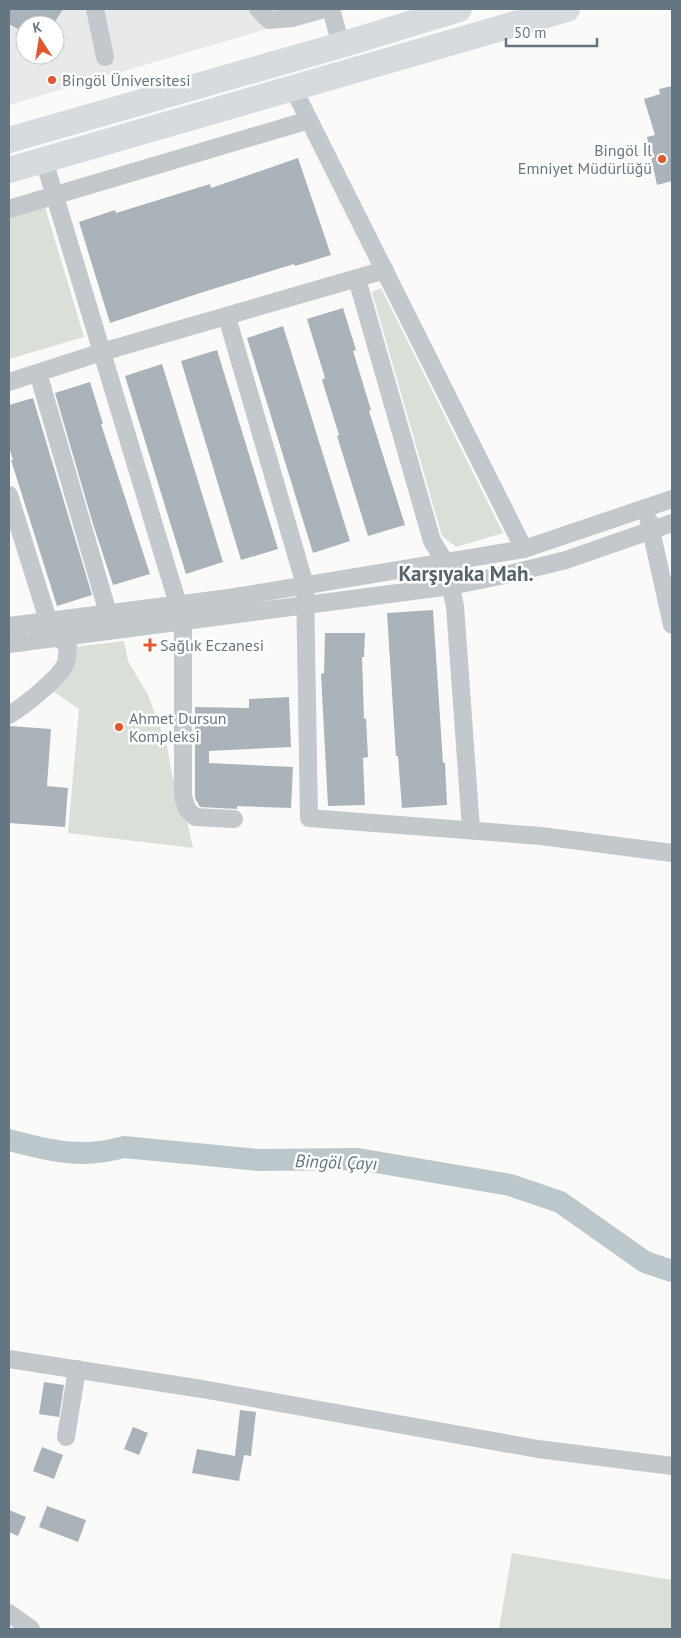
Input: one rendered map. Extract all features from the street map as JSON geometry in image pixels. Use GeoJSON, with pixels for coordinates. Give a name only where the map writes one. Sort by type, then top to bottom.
{"type":"FeatureCollection","features":[{"type":"Feature","properties":{"kind":"highway"},"geometry":{"type":"LineString","coordinates":[[9,140],[341,45],[459,9]]}},
{"type":"Feature","properties":{"kind":"highway"},"geometry":{"type":"LineString","coordinates":[[9,170],[567,9]]}},
{"type":"Feature","properties":{"kind":"street"},"geometry":{"type":"LineString","coordinates":[[95,9],[106,57]]}},
{"type":"Feature","properties":{"kind":"street"},"geometry":{"type":"LineString","coordinates":[[258,9],[269,20],[292,18],[324,9]]}},
{"type":"Feature","properties":{"kind":"street"},"geometry":{"type":"LineString","coordinates":[[331,9],[341,45]]}},
{"type":"Feature","properties":{"kind":"street"},"geometry":{"type":"LineString","coordinates":[[293,88],[524,549]]}},
{"type":"Feature","properties":{"kind":"street"},"geometry":{"type":"LineString","coordinates":[[9,209],[309,120]]}},
{"type":"Feature","properties":{"kind":"street"},"geometry":{"type":"LineString","coordinates":[[44,160],[181,613],[183,796],[187,809],[195,816],[234,819]]}},
{"type":"Feature","properties":{"kind":"street"},"geometry":{"type":"LineString","coordinates":[[9,382],[102,352],[385,270]]}},
{"type":"Feature","properties":{"kind":"street"},"geometry":{"type":"LineString","coordinates":[[358,279],[432,542],[445,562],[455,606],[471,829]]}},
{"type":"Feature","properties":{"kind":"street"},"geometry":{"type":"LineString","coordinates":[[227,317],[305,585],[309,818],[471,829],[672,853]]}},
{"type":"Feature","properties":{"kind":"street"},"geometry":{"type":"LineString","coordinates":[[38,374],[108,613]]}},
{"type":"Feature","properties":{"kind":"street"},"geometry":{"type":"LineString","coordinates":[[9,495],[48,620],[59,638],[68,646],[66,665],[54,679],[9,715]]}},
{"type":"Feature","properties":{"kind":"street"},"geometry":{"type":"LineString","coordinates":[[9,644],[59,638],[305,585],[524,549],[672,500]]}},
{"type":"Feature","properties":{"kind":"street"},"geometry":{"type":"LineString","coordinates":[[646,508],[666,571],[672,625]]}},
{"type":"Feature","properties":{"kind":"street"},"geometry":{"type":"LineString","coordinates":[[9,626],[108,613],[181,613],[305,604],[450,586],[566,560],[672,523]]}},
{"type":"Feature","properties":{"kind":"street"},"geometry":{"type":"LineString","coordinates":[[9,1359],[212,1391],[538,1449],[672,1466]]}},
{"type":"Feature","properties":{"kind":"street"},"geometry":{"type":"LineString","coordinates":[[66,1437],[77,1369]]}},
{"type":"Feature","properties":{"kind":"street"},"geometry":{"type":"LineString","coordinates":[[9,1613],[31,1629]]}},
{"type":"Feature","properties":{"kind":"shaded area","name":"Bingöl Üniversitesi"},"geometry":{"type":"Polygon","coordinates":[[[9,9],[343,9],[287,23],[9,105],[9,9]]]}},
{"type":"Feature","properties":{"kind":"shaded area"},"geometry":{"type":"Polygon","coordinates":[[[40,190],[84,337],[9,359],[9,200],[40,190]]]}},
{"type":"Feature","properties":{"kind":"shaded area"},"geometry":{"type":"Polygon","coordinates":[[[381,288],[503,533],[456,547],[442,536],[372,292],[381,288]]]}},
{"type":"Feature","properties":{"kind":"shaded area","name":"Ahmet Dursun Kompleksi"},"geometry":{"type":"Polygon","coordinates":[[[124,641],[128,661],[148,695],[167,746],[172,775],[187,820],[193,848],[68,833],[79,709],[53,691],[74,666],[74,647],[124,641]]]}},
{"type":"Feature","properties":{"kind":"shaded area"},"geometry":{"type":"Polygon","coordinates":[[[512,1553],[672,1580],[672,1629],[499,1629],[512,1553]]]}},
{"type":"Feature","properties":{"kind":"building"},"geometry":{"type":"Polygon","coordinates":[[[9,9],[63,9],[59,15],[15,15],[15,27],[9,24],[9,9]]]}},
{"type":"Feature","properties":{"kind":"building"},"geometry":{"type":"Polygon","coordinates":[[[672,86],[672,181],[657,185],[647,137],[655,135],[644,99],[660,94],[659,89],[672,86]]]}},
{"type":"Feature","properties":{"kind":"building"},"geometry":{"type":"Polygon","coordinates":[[[298,158],[331,255],[295,266],[294,264],[110,323],[79,222],[115,210],[116,213],[210,184],[211,188],[298,158]]]}},
{"type":"Feature","properties":{"kind":"building"},"geometry":{"type":"Polygon","coordinates":[[[343,308],[356,350],[353,351],[371,410],[369,411],[405,525],[368,536],[337,436],[339,435],[322,380],[325,378],[307,319],[343,308]]]}},
{"type":"Feature","properties":{"kind":"building"},"geometry":{"type":"Polygon","coordinates":[[[283,326],[350,541],[313,553],[247,338],[283,326]]]}},
{"type":"Feature","properties":{"kind":"building"},"geometry":{"type":"Polygon","coordinates":[[[217,350],[278,549],[241,560],[181,361],[217,350]]]}},
{"type":"Feature","properties":{"kind":"building"},"geometry":{"type":"Polygon","coordinates":[[[162,364],[223,562],[186,574],[125,376],[162,364]]]}},
{"type":"Feature","properties":{"kind":"building"},"geometry":{"type":"Polygon","coordinates":[[[90,382],[103,424],[101,424],[150,574],[113,585],[93,524],[55,393],[90,382]]]}},
{"type":"Feature","properties":{"kind":"building"},"geometry":{"type":"Polygon","coordinates":[[[33,398],[92,595],[57,606],[11,460],[13,460],[9,447],[9,405],[33,398]]]}},
{"type":"Feature","properties":{"kind":"building"},"geometry":{"type":"Polygon","coordinates":[[[433,610],[447,805],[402,808],[398,756],[396,756],[387,613],[433,610]]]}},
{"type":"Feature","properties":{"kind":"building"},"geometry":{"type":"Polygon","coordinates":[[[325,633],[365,633],[364,657],[362,657],[364,719],[366,718],[368,757],[363,758],[365,805],[328,806],[321,674],[324,673],[325,633]]]}},
{"type":"Feature","properties":{"kind":"building"},"geometry":{"type":"Polygon","coordinates":[[[289,697],[291,747],[209,751],[209,763],[293,767],[291,808],[237,806],[237,809],[200,807],[195,798],[195,707],[249,708],[249,699],[289,697]]]}},
{"type":"Feature","properties":{"kind":"building"},"geometry":{"type":"Polygon","coordinates":[[[9,726],[51,729],[47,786],[68,788],[65,827],[9,823],[9,726]]]}},
{"type":"Feature","properties":{"kind":"building"},"geometry":{"type":"Polygon","coordinates":[[[44,1382],[64,1385],[59,1417],[39,1414],[44,1382]]]}},
{"type":"Feature","properties":{"kind":"building"},"geometry":{"type":"Polygon","coordinates":[[[240,1410],[256,1412],[251,1456],[244,1455],[239,1481],[192,1473],[197,1449],[235,1456],[240,1410]]]}},
{"type":"Feature","properties":{"kind":"building"},"geometry":{"type":"Polygon","coordinates":[[[133,1427],[148,1433],[139,1455],[124,1449],[133,1427]]]}},
{"type":"Feature","properties":{"kind":"building"},"geometry":{"type":"Polygon","coordinates":[[[42,1447],[63,1455],[54,1479],[33,1471],[42,1447]]]}},
{"type":"Feature","properties":{"kind":"building"},"geometry":{"type":"Polygon","coordinates":[[[47,1506],[86,1520],[78,1542],[39,1527],[47,1506]]]}},
{"type":"Feature","properties":{"kind":"building"},"geometry":{"type":"Polygon","coordinates":[[[9,1510],[26,1517],[18,1536],[9,1532],[9,1510]]]}},
{"type":"Feature","properties":{"kind":"waterway","name":"Bingöl Çayı"},"geometry":{"type":"LineString","coordinates":[[9,1140],[52,1150],[80,1153],[109,1151],[124,1147],[259,1160],[358,1159],[510,1185],[560,1202],[645,1262],[672,1271]]}},
{"type":"Feature","properties":{"kind":"place","name":"Bingöl Üniversitesi"},"geometry":{"type":"Point","coordinates":[52,80]}},
{"type":"Feature","properties":{"kind":"place","name":"Bingöl İl Emniyet Müdürlüğü"},"geometry":{"type":"Point","coordinates":[662,159]}},
{"type":"Feature","properties":{"kind":"place","name":"Sağlık Eczanesi"},"geometry":{"type":"Point","coordinates":[150,645]}},
{"type":"Feature","properties":{"kind":"place","name":"Ahmet Dursun Kompleksi"},"geometry":{"type":"Point","coordinates":[119,727]}},
{"type":"Feature","properties":{"kind":"district","name":"Karşıyaka Mah."},"geometry":{"type":"Point","coordinates":[466,573]}}]}
